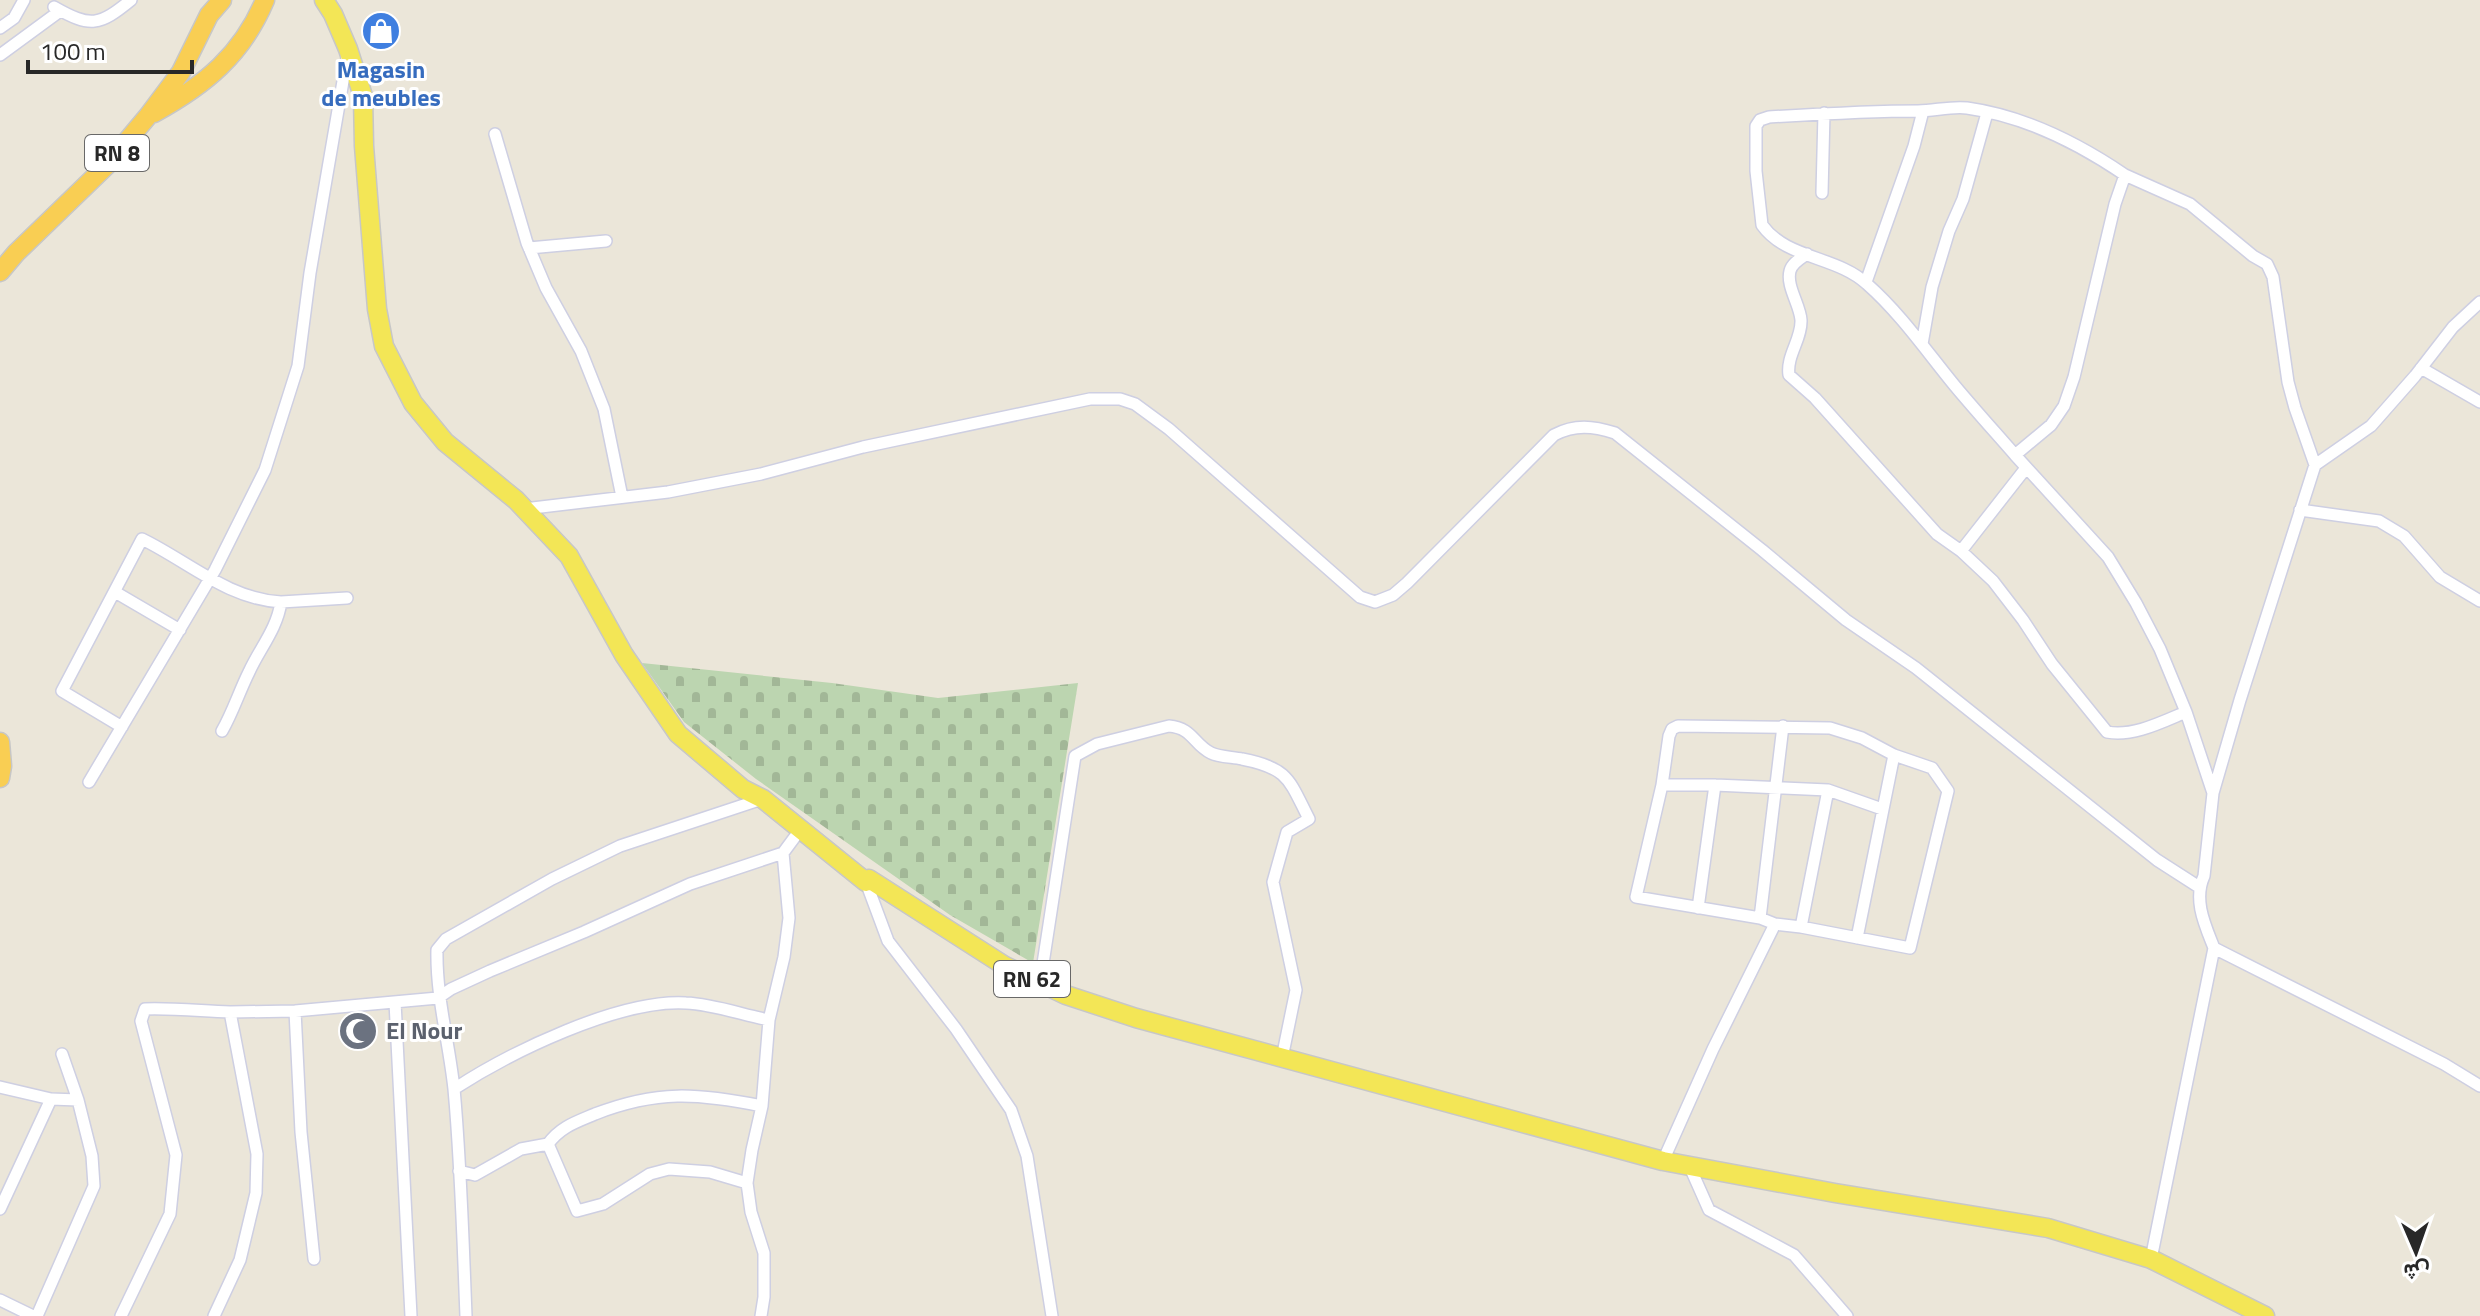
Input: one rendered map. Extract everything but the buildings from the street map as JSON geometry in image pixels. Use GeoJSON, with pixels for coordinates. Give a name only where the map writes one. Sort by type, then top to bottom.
{"type":"FeatureCollection","features":[{"type":"Feature","properties":{"kind":"highway","name":"RN 8"},"geometry":{"type":"LineString","coordinates":[[0,272],[106,166],[148,116],[181,72],[209,7],[222,0]]}},
{"type":"Feature","properties":{"kind":"highway"},"geometry":{"type":"LineString","coordinates":[[148,116],[214,74],[239,47],[265,0]]}},
{"type":"Feature","properties":{"kind":"highway"},"geometry":{"type":"LineString","coordinates":[[0,742],[0,778]]}},
{"type":"Feature","properties":{"kind":"main road","name":"RN 62"},"geometry":{"type":"LineString","coordinates":[[324,0],[348,49],[363,96],[377,309],[384,346],[413,403],[445,442],[524,509],[569,556],[624,655],[678,734],[743,789],[763,799],[866,882],[869,879],[1005,966],[1066,995],[1136,1018],[1663,1161],[2048,1228],[2151,1259],[2265,1316]]}},
{"type":"Feature","properties":{"kind":"street"},"geometry":{"type":"LineString","coordinates":[[0,28],[14,18],[24,0]]}},
{"type":"Feature","properties":{"kind":"street"},"geometry":{"type":"LineString","coordinates":[[0,55],[57,9],[83,21],[101,20],[110,18],[131,0]]}},
{"type":"Feature","properties":{"kind":"street"},"geometry":{"type":"LineString","coordinates":[[89,782],[210,579],[265,470],[298,366],[310,273],[348,49]]}},
{"type":"Feature","properties":{"kind":"street"},"geometry":{"type":"LineString","coordinates":[[2213,793],[2186,712],[2160,649],[2108,557],[2026,468],[1866,282],[1827,261],[1795,251],[1766,231],[1762,225],[1756,171],[1756,126],[1760,120],[1769,117],[1965,108],[2015,119],[2058,136],[2094,154],[2125,175],[2190,204],[2267,264],[2273,277],[2288,382],[2315,465]]}},
{"type":"Feature","properties":{"kind":"street"},"geometry":{"type":"LineString","coordinates":[[1866,282],[1914,146],[1923,111]]}},
{"type":"Feature","properties":{"kind":"street"},"geometry":{"type":"LineString","coordinates":[[1822,193],[1824,113]]}},
{"type":"Feature","properties":{"kind":"street"},"geometry":{"type":"LineString","coordinates":[[1922,344],[1932,287],[1949,231],[1963,199],[1987,113]]}},
{"type":"Feature","properties":{"kind":"street"},"geometry":{"type":"LineString","coordinates":[[495,134],[529,248],[546,288],[581,351],[604,409],[622,497]]}},
{"type":"Feature","properties":{"kind":"street"},"geometry":{"type":"LineString","coordinates":[[2015,455],[2051,425],[2064,406],[2125,175]]}},
{"type":"Feature","properties":{"kind":"street"},"geometry":{"type":"LineString","coordinates":[[529,248],[606,241]]}},
{"type":"Feature","properties":{"kind":"street"},"geometry":{"type":"LineString","coordinates":[[1807,254],[1790,268],[1789,277],[1801,320],[1789,363],[1789,375],[1815,398],[1937,534],[1961,551],[1993,581],[2052,664],[2107,732],[2127,732],[2159,724],[2186,712]]}},
{"type":"Feature","properties":{"kind":"street"},"geometry":{"type":"LineString","coordinates":[[2151,1259],[2214,948],[2201,915],[2199,887],[2204,876],[2213,793],[2315,465],[2371,426],[2453,327],[2480,302]]}},
{"type":"Feature","properties":{"kind":"street"},"geometry":{"type":"LineString","coordinates":[[2421,368],[2480,402]]}},
{"type":"Feature","properties":{"kind":"street"},"geometry":{"type":"LineString","coordinates":[[524,509],[668,492],[761,474],[863,447],[1090,399],[1120,399],[1135,404],[1169,429],[1338,579],[1360,597],[1375,602],[1393,595],[1407,583],[1554,435],[1577,426],[1597,428],[1615,433],[1627,442],[1846,620],[1916,668],[2157,860],[2199,887]]}},
{"type":"Feature","properties":{"kind":"street"},"geometry":{"type":"LineString","coordinates":[[1961,551],[2026,468]]}},
{"type":"Feature","properties":{"kind":"street"},"geometry":{"type":"LineString","coordinates":[[2300,510],[2379,521],[2404,536],[2440,577],[2480,601]]}},
{"type":"Feature","properties":{"kind":"street"},"geometry":{"type":"LineString","coordinates":[[122,727],[62,691],[142,539],[210,579],[253,598],[281,602],[347,598]]}},
{"type":"Feature","properties":{"kind":"street"},"geometry":{"type":"LineString","coordinates":[[115,592],[180,630]]}},
{"type":"Feature","properties":{"kind":"street"},"geometry":{"type":"LineString","coordinates":[[222,731],[234,711],[248,674],[279,618],[281,602]]}},
{"type":"Feature","properties":{"kind":"street"},"geometry":{"type":"LineString","coordinates":[[1040,983],[1075,756],[1097,744],[1169,726],[1179,727],[1211,753],[1273,766],[1290,781],[1309,819],[1287,832],[1273,882],[1296,990],[1282,1058]]}},
{"type":"Feature","properties":{"kind":"street"},"geometry":{"type":"LineString","coordinates":[[1678,726],[1783,726],[1830,728],[1862,738],[1894,755],[1932,768],[1948,791],[1910,948],[1636,897],[1672,729],[1678,726]]}},
{"type":"Feature","properties":{"kind":"street"},"geometry":{"type":"LineString","coordinates":[[1760,918],[1783,726]]}},
{"type":"Feature","properties":{"kind":"street"},"geometry":{"type":"LineString","coordinates":[[1857,938],[1894,755]]}},
{"type":"Feature","properties":{"kind":"street"},"geometry":{"type":"LineString","coordinates":[[1662,785],[1828,790],[1882,809]]}},
{"type":"Feature","properties":{"kind":"street"},"geometry":{"type":"LineString","coordinates":[[1698,908],[1715,785]]}},
{"type":"Feature","properties":{"kind":"street"},"geometry":{"type":"LineString","coordinates":[[1801,927],[1828,790]]}},
{"type":"Feature","properties":{"kind":"street"},"geometry":{"type":"LineString","coordinates":[[466,1316],[454,1089],[448,1039],[438,998],[437,950],[446,939],[552,879],[620,846],[763,799]]}},
{"type":"Feature","properties":{"kind":"street"},"geometry":{"type":"LineString","coordinates":[[121,1316],[170,1214],[176,1155],[141,1021],[145,1009],[295,1011],[438,998],[490,971],[690,884],[783,853],[800,830]]}},
{"type":"Feature","properties":{"kind":"street"},"geometry":{"type":"LineString","coordinates":[[761,1316],[764,1253],[751,1212],[747,1183],[762,1106],[769,1020],[784,957],[789,918],[783,853]]}},
{"type":"Feature","properties":{"kind":"street"},"geometry":{"type":"LineString","coordinates":[[866,882],[888,941],[956,1029],[1011,1110],[1027,1156],[1052,1316]]}},
{"type":"Feature","properties":{"kind":"street"},"geometry":{"type":"LineString","coordinates":[[1663,1161],[1713,1049],[1775,924]]}},
{"type":"Feature","properties":{"kind":"street"},"geometry":{"type":"LineString","coordinates":[[2214,948],[2444,1064],[2480,1086]]}},
{"type":"Feature","properties":{"kind":"street"},"geometry":{"type":"LineString","coordinates":[[395,1002],[411,1316]]}},
{"type":"Feature","properties":{"kind":"street"},"geometry":{"type":"LineString","coordinates":[[454,1089],[484,1069],[558,1035],[656,1003],[689,1003],[769,1020]]}},
{"type":"Feature","properties":{"kind":"street"},"geometry":{"type":"LineString","coordinates":[[295,1011],[301,1132],[314,1259]]}},
{"type":"Feature","properties":{"kind":"street"},"geometry":{"type":"LineString","coordinates":[[214,1316],[240,1260],[256,1193],[257,1154],[230,1012]]}},
{"type":"Feature","properties":{"kind":"street"},"geometry":{"type":"LineString","coordinates":[[0,1300],[35,1316],[94,1186],[92,1156],[62,1054]]}},
{"type":"Feature","properties":{"kind":"street"},"geometry":{"type":"LineString","coordinates":[[0,1087],[51,1099],[78,1100]]}},
{"type":"Feature","properties":{"kind":"street"},"geometry":{"type":"LineString","coordinates":[[459,1171],[475,1175],[521,1149],[548,1144],[558,1131],[617,1106],[648,1097],[704,1096],[762,1106]]}},
{"type":"Feature","properties":{"kind":"street"},"geometry":{"type":"LineString","coordinates":[[0,1209],[51,1099]]}},
{"type":"Feature","properties":{"kind":"street"},"geometry":{"type":"LineString","coordinates":[[548,1144],[577,1211],[603,1204],[650,1174],[669,1169],[710,1172],[747,1183]]}},
{"type":"Feature","properties":{"kind":"street"},"geometry":{"type":"LineString","coordinates":[[1688,1165],[1709,1210],[1794,1255],[1847,1316]]}},
{"type":"Feature","properties":{"kind":"green space"},"geometry":{"type":"Polygon","coordinates":[[[642,663],[832,683],[938,698],[1078,683],[1033,963],[950,915],[756,779],[684,722],[642,663]]]}},
{"type":"Feature","properties":{"kind":"place","name":"Magasin de meubles"},"geometry":{"type":"Point","coordinates":[381,31]}},
{"type":"Feature","properties":{"kind":"place","name":"El Nour"},"geometry":{"type":"Point","coordinates":[358,1031]}}]}
